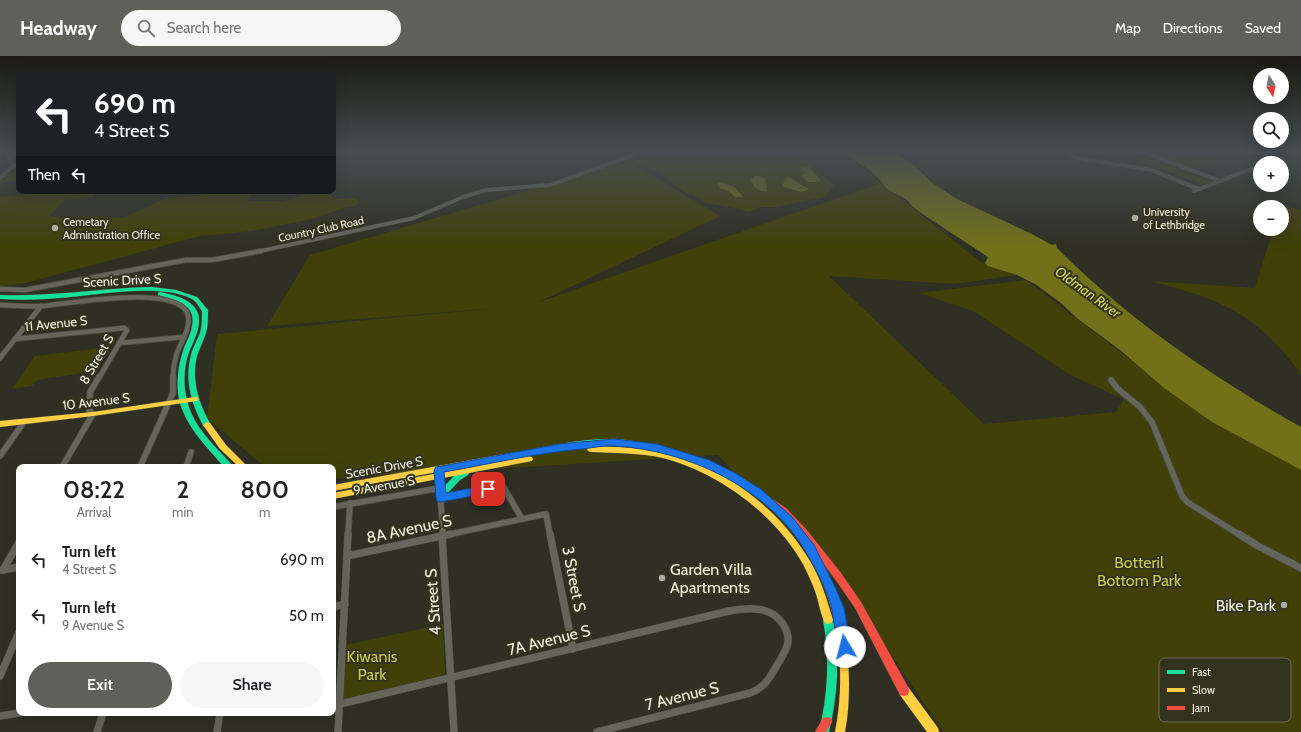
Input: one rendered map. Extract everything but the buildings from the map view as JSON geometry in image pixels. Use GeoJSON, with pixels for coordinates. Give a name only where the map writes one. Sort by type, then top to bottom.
{"type":"FeatureCollection","features":[{"type":"Feature","properties":{"kind":"main road","name":"Scenic Drive S"},"geometry":{"type":"LineString","coordinates":[[0,297],[42,297],[155,288],[174,290],[193,297],[203,307],[205,318],[205,325],[192,366],[195,399],[200,416],[208,428],[241,464]]}},
{"type":"Feature","properties":{"kind":"main road","name":"Scenic Drive S"},"geometry":{"type":"LineString","coordinates":[[0,301],[38,302],[136,293],[164,294],[184,302],[192,308],[196,321],[183,365],[181,386],[183,401],[193,424],[226,464]]}},
{"type":"Feature","properties":{"kind":"main road","name":"10 Avenue S"},"geometry":{"type":"LineString","coordinates":[[0,424],[93,414],[195,399]]}},
{"type":"Feature","properties":{"kind":"main road","name":"Scenic Drive S"},"geometry":{"type":"LineString","coordinates":[[336,495],[560,447],[614,442],[657,448],[686,456],[726,473],[758,493],[788,520],[810,548],[822,571],[838,608],[845,647],[846,673],[840,732]]}},
{"type":"Feature","properties":{"kind":"main road","name":"Scenic Drive S"},"geometry":{"type":"LineString","coordinates":[[336,488],[470,470],[591,449],[618,449],[659,455],[688,463],[705,470],[743,492],[762,506],[793,540],[816,580],[824,601],[831,631],[834,666],[827,722],[824,732]]}},
{"type":"Feature","properties":{"kind":"main road"},"geometry":{"type":"LineString","coordinates":[[440,493],[457,478],[470,470]]}},
{"type":"Feature","properties":{"kind":"main road"},"geometry":{"type":"LineString","coordinates":[[758,493],[783,510],[803,531],[838,576],[860,608],[908,697],[934,732]]}},
{"type":"Feature","properties":{"kind":"main road"},"geometry":{"type":"LineString","coordinates":[[820,732],[827,722]]}},
{"type":"Feature","properties":{"kind":"street","name":"Country Club Road"},"geometry":{"type":"LineString","coordinates":[[0,289],[25,290],[186,260],[212,260],[228,258],[419,216],[456,199],[485,190],[503,187],[536,187],[557,183]]}},
{"type":"Feature","properties":{"kind":"street"},"geometry":{"type":"LineString","coordinates":[[1183,183],[1200,189]]}},
{"type":"Feature","properties":{"kind":"street"},"geometry":{"type":"LineString","coordinates":[[1194,191],[1216,183]]}},
{"type":"Feature","properties":{"kind":"street","name":"Scenic Drive S"},"geometry":{"type":"LineString","coordinates":[[0,304],[40,306],[139,296],[162,298],[181,306],[188,314],[189,323],[176,356],[173,371],[173,393],[141,464]]}},
{"type":"Feature","properties":{"kind":"street"},"geometry":{"type":"LineString","coordinates":[[0,356],[40,306]]}},
{"type":"Feature","properties":{"kind":"street","name":"11 Avenue S"},"geometry":{"type":"LineString","coordinates":[[15,339],[124,328]]}},
{"type":"Feature","properties":{"kind":"street","name":"8 Street S"},"geometry":{"type":"LineString","coordinates":[[93,414],[89,410],[90,392],[120,343],[126,331],[124,328]]}},
{"type":"Feature","properties":{"kind":"street"},"geometry":{"type":"LineString","coordinates":[[120,343],[184,337]]}},
{"type":"Feature","properties":{"kind":"street"},"geometry":{"type":"LineString","coordinates":[[1111,380],[1117,388],[1140,407],[1152,422],[1182,496],[1187,502],[1258,546],[1301,568]]}},
{"type":"Feature","properties":{"kind":"street"},"geometry":{"type":"LineString","coordinates":[[64,464],[93,414]]}},
{"type":"Feature","properties":{"kind":"street"},"geometry":{"type":"LineString","coordinates":[[0,456],[24,422]]}},
{"type":"Feature","properties":{"kind":"street"},"geometry":{"type":"LineString","coordinates":[[187,464],[191,452]]}},
{"type":"Feature","properties":{"kind":"street","name":"4 Street S"},"geometry":{"type":"LineString","coordinates":[[439,473],[454,732]]}},
{"type":"Feature","properties":{"kind":"street","name":"9 Avenue S"},"geometry":{"type":"LineString","coordinates":[[336,506],[350,503],[503,486],[522,519]]}},
{"type":"Feature","properties":{"kind":"street"},"geometry":{"type":"LineString","coordinates":[[338,732],[350,503]]}},
{"type":"Feature","properties":{"kind":"street","name":"8A Avenue S"},"geometry":{"type":"LineString","coordinates":[[347,556],[546,514]]}},
{"type":"Feature","properties":{"kind":"street","name":"3 Street S"},"geometry":{"type":"LineString","coordinates":[[546,514],[573,649]]}},
{"type":"Feature","properties":{"kind":"street"},"geometry":{"type":"LineString","coordinates":[[1,570],[16,547]]}},
{"type":"Feature","properties":{"kind":"street"},"geometry":{"type":"LineString","coordinates":[[1,570],[16,568]]}},
{"type":"Feature","properties":{"kind":"street"},"geometry":{"type":"LineString","coordinates":[[336,606],[345,604]]}},
{"type":"Feature","properties":{"kind":"street","name":"7A Avenue S"},"geometry":{"type":"LineString","coordinates":[[340,704],[694,619],[739,610],[765,610]]}},
{"type":"Feature","properties":{"kind":"street","name":"7 Avenue S"},"geometry":{"type":"LineString","coordinates":[[596,732],[754,691],[763,686],[770,677],[785,650],[788,640],[779,619],[765,610]]}},
{"type":"Feature","properties":{"kind":"street"},"geometry":{"type":"LineString","coordinates":[[0,676],[16,639]]}},
{"type":"Feature","properties":{"kind":"street"},"geometry":{"type":"LineString","coordinates":[[0,716],[16,713]]}},
{"type":"Feature","properties":{"kind":"street"},"geometry":{"type":"LineString","coordinates":[[97,732],[102,716]]}},
{"type":"Feature","properties":{"kind":"street"},"geometry":{"type":"LineString","coordinates":[[216,732],[219,716]]}},
{"type":"Feature","properties":{"kind":"green space","name":"Botteril Bottom Park"},"geometry":{"type":"Polygon","coordinates":[[[555,183],[664,183],[720,216],[539,302],[881,183],[982,263],[1017,275],[955,284],[829,276],[984,424],[1116,412],[1124,399],[1072,376],[973,311],[919,293],[1026,280],[1212,422],[1301,469],[1301,732],[943,732],[860,608],[718,455],[336,479],[336,464],[261,464],[207,418],[217,334],[488,309],[267,326],[310,255],[555,183]]]}},
{"type":"Feature","properties":{"kind":"green space"},"geometry":{"type":"Polygon","coordinates":[[[673,183],[831,183],[834,185],[825,197],[776,207],[760,207],[748,212],[725,206],[704,203],[702,199],[685,193],[673,183]]]}},
{"type":"Feature","properties":{"kind":"green space"},"geometry":{"type":"Polygon","coordinates":[[[33,194],[96,194],[93,197],[64,200],[49,216],[68,218],[92,216],[123,218],[164,199],[206,194],[251,194],[248,201],[282,201],[309,194],[331,195],[333,199],[353,198],[359,200],[358,204],[355,206],[344,208],[312,219],[253,231],[200,236],[22,284],[0,286],[0,197],[33,194]]]}},
{"type":"Feature","properties":{"kind":"green space"},"geometry":{"type":"Polygon","coordinates":[[[1289,207],[1301,210],[1301,375],[1286,355],[1268,336],[1238,313],[1199,295],[1151,281],[1255,288],[1271,236],[1289,236],[1289,207]]]}},
{"type":"Feature","properties":{"kind":"green space"},"geometry":{"type":"Polygon","coordinates":[[[111,347],[96,371],[37,380],[32,386],[12,389],[35,356],[111,347]]]}},
{"type":"Feature","properties":{"kind":"green space","name":"Kiwanis Park"},"geometry":{"type":"Polygon","coordinates":[[[443,624],[445,675],[343,699],[345,645],[443,624]]]}},
{"type":"Feature","properties":{"kind":"water"},"geometry":{"type":"Polygon","coordinates":[[[722,183],[735,187],[743,197],[735,197],[729,191],[719,188],[717,184],[722,183]]]}},
{"type":"Feature","properties":{"kind":"water"},"geometry":{"type":"Polygon","coordinates":[[[752,183],[766,183],[767,191],[759,190],[752,183]]]}},
{"type":"Feature","properties":{"kind":"water"},"geometry":{"type":"Polygon","coordinates":[[[784,183],[798,183],[808,188],[808,190],[801,192],[784,187],[784,183]]]}},
{"type":"Feature","properties":{"kind":"water","name":"Oldman River"},"geometry":{"type":"Polygon","coordinates":[[[882,183],[932,183],[957,199],[1052,245],[1056,244],[1057,248],[1085,274],[1142,323],[1235,388],[1301,427],[1301,470],[1212,422],[1164,388],[1120,350],[1078,319],[1061,303],[1035,284],[1017,275],[988,266],[985,263],[988,257],[921,213],[907,200],[886,188],[882,183]]]}},
{"type":"Feature","properties":{"kind":"traffic: fast"},"geometry":{"type":"LineString","coordinates":[[0,297],[48,297],[152,289],[176,292],[195,298],[205,310],[204,329],[193,361],[192,386],[199,410],[207,425]]}},
{"type":"Feature","properties":{"kind":"traffic: fast"},"geometry":{"type":"LineString","coordinates":[[160,294],[185,302],[190,306],[196,316],[193,335],[185,355],[182,371],[181,389],[183,400],[190,419],[196,428],[226,464]]}},
{"type":"Feature","properties":{"kind":"traffic: fast"},"geometry":{"type":"LineString","coordinates":[[516,455],[564,446],[601,442],[616,442],[637,445],[688,457],[734,478],[763,497]]}},
{"type":"Feature","properties":{"kind":"traffic: fast"},"geometry":{"type":"LineString","coordinates":[[441,495],[457,478],[465,473]]}},
{"type":"Feature","properties":{"kind":"traffic: fast"},"geometry":{"type":"LineString","coordinates":[[824,732],[830,704],[833,676],[831,634],[828,620]]}},
{"type":"Feature","properties":{"kind":"traffic: slow"},"geometry":{"type":"LineString","coordinates":[[0,424],[93,414],[195,399]]}},
{"type":"Feature","properties":{"kind":"traffic: slow"},"geometry":{"type":"LineString","coordinates":[[207,425],[223,447],[241,464]]}},
{"type":"Feature","properties":{"kind":"traffic: slow"},"geometry":{"type":"LineString","coordinates":[[591,449],[642,452],[672,458],[727,482],[751,499],[772,518],[791,540],[807,564],[819,591],[828,620]]}},
{"type":"Feature","properties":{"kind":"traffic: slow"},"geometry":{"type":"LineString","coordinates":[[336,487],[516,455]]}},
{"type":"Feature","properties":{"kind":"traffic: slow"},"geometry":{"type":"LineString","coordinates":[[336,495],[529,459]]}},
{"type":"Feature","properties":{"kind":"traffic: slow"},"geometry":{"type":"LineString","coordinates":[[805,542],[824,577],[837,613],[841,631],[844,669],[844,706],[840,732]]}},
{"type":"Feature","properties":{"kind":"traffic: slow"},"geometry":{"type":"LineString","coordinates":[[904,691],[934,732]]}},
{"type":"Feature","properties":{"kind":"traffic: jam"},"geometry":{"type":"LineString","coordinates":[[759,493],[783,510],[803,531],[838,576],[858,605],[904,691]]}},
{"type":"Feature","properties":{"kind":"traffic: jam"},"geometry":{"type":"LineString","coordinates":[[820,732],[827,722]]}},
{"type":"Feature","properties":{"kind":"place","name":"University of Lethbridge"},"geometry":{"type":"Point","coordinates":[1135,218]}},
{"type":"Feature","properties":{"kind":"place","name":"Cemetary Adminstration Office"},"geometry":{"type":"Point","coordinates":[55,228]}},
{"type":"Feature","properties":{"kind":"place","name":"Garden Villa Apartments"},"geometry":{"type":"Point","coordinates":[662,578]}},
{"type":"Feature","properties":{"kind":"place","name":"Bike Park"},"geometry":{"type":"Point","coordinates":[1284,605]}},
{"type":"Feature","properties":{"kind":"route"},"geometry":{"type":"LineString","coordinates":[[488,489],[441,498],[439,470],[560,447],[614,442],[657,448],[705,463],[734,477],[758,493],[788,520],[800,534],[810,548],[822,571],[838,608],[845,647]]}}]}
